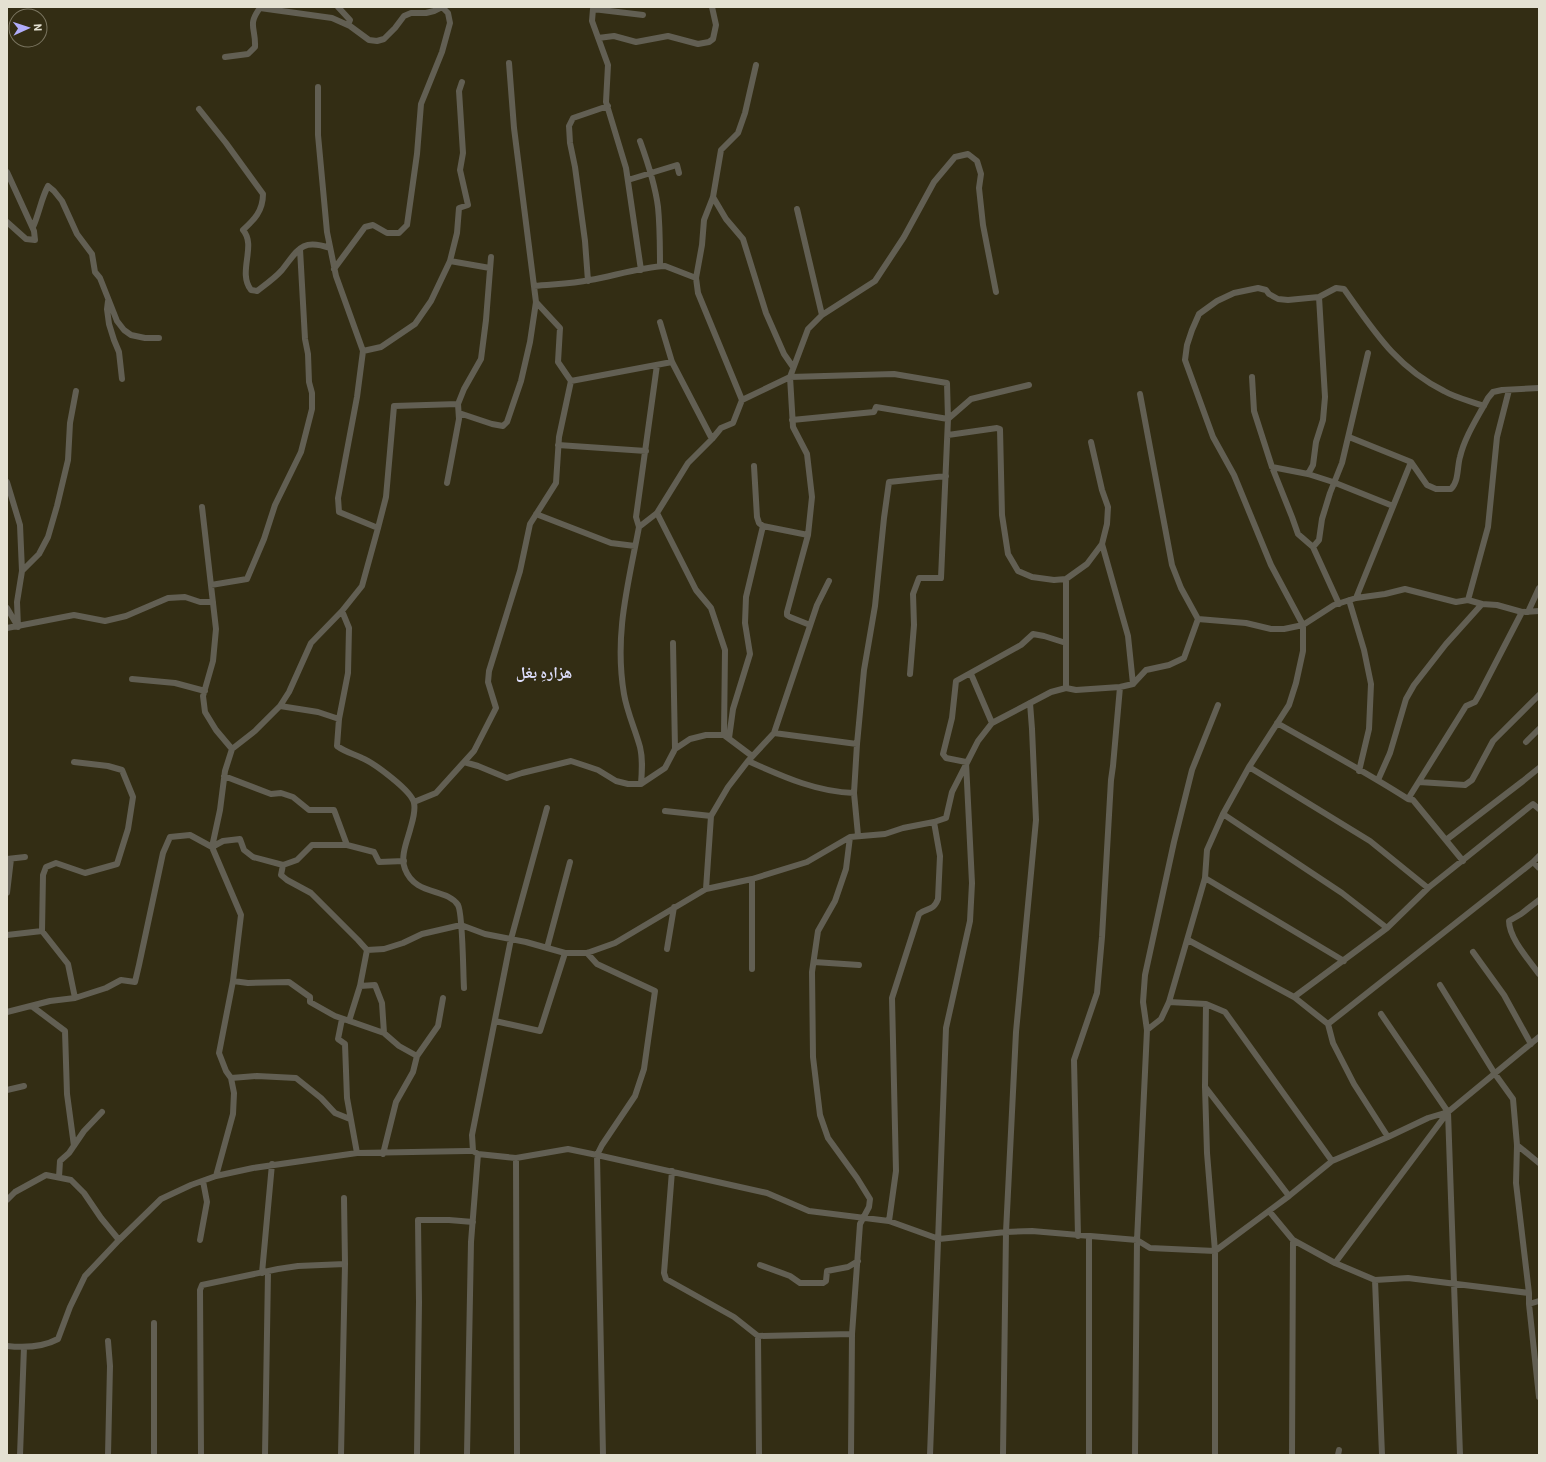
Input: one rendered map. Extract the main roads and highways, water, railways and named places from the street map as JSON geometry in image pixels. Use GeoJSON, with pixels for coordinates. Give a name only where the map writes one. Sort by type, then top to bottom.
{"type":"FeatureCollection","features":[{"type":"Feature","properties":{"kind":"district","name":"هزارهِ بغل"},"geometry":{"type":"Point","coordinates":[544,671]}}]}
